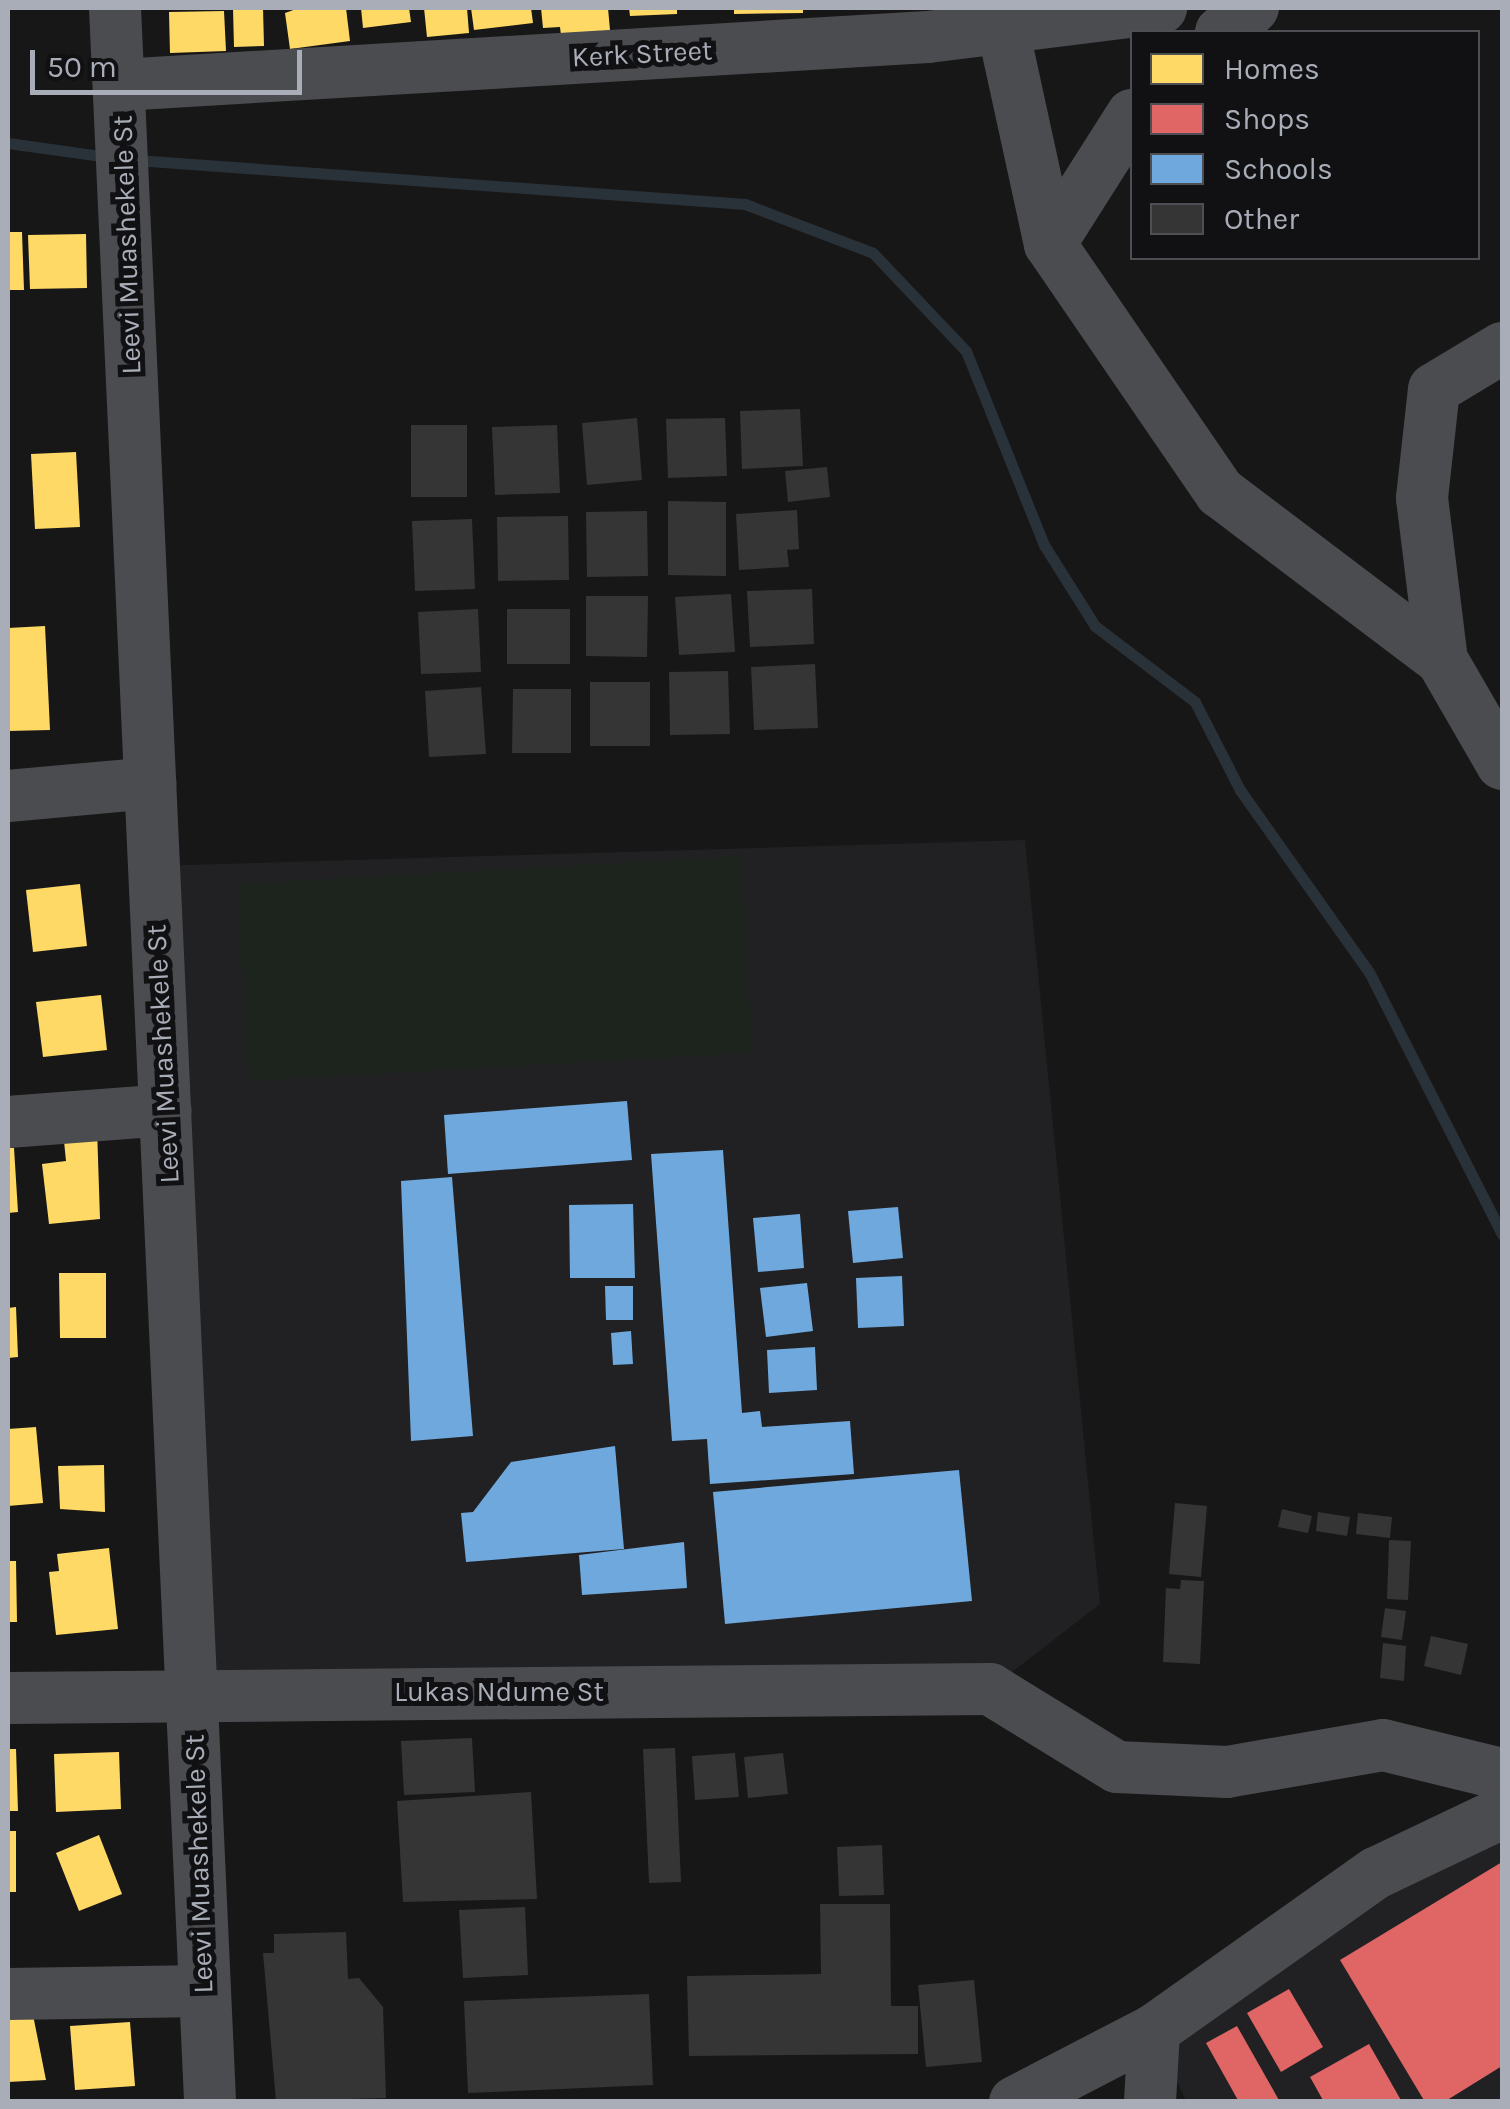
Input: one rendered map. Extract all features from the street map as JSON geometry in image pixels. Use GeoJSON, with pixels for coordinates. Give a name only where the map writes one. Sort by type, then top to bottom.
{"type":"FeatureCollection","features":[{"type":"Feature","properties":{"kind":"street","name":"Leevi Muashekele St"},"geometry":{"type":"LineString","coordinates":[[115,8],[210,2102]]}},
{"type":"Feature","properties":{"kind":"street","name":"Kerk Street"},"geometry":{"type":"LineString","coordinates":[[121,102],[927,22],[1003,29],[1161,8]]}},
{"type":"Feature","properties":{"kind":"street"},"geometry":{"type":"LineString","coordinates":[[1224,30],[1253,8]]}},
{"type":"Feature","properties":{"kind":"street"},"geometry":{"type":"LineString","coordinates":[[1003,29],[1050,244],[1220,492],[1442,660],[1502,764]]}},
{"type":"Feature","properties":{"kind":"street"},"geometry":{"type":"LineString","coordinates":[[1050,244],[1130,118]]}},
{"type":"Feature","properties":{"kind":"street"},"geometry":{"type":"LineString","coordinates":[[1442,660],[1422,498],[1434,389],[1502,348]]}},
{"type":"Feature","properties":{"kind":"street"},"geometry":{"type":"LineString","coordinates":[[8,796],[150,783]]}},
{"type":"Feature","properties":{"kind":"street"},"geometry":{"type":"LineString","coordinates":[[8,1122],[166,1110]]}},
{"type":"Feature","properties":{"kind":"street","name":"Lukas Ndume St"},"geometry":{"type":"LineString","coordinates":[[8,1698],[990,1689],[1117,1767],[1227,1772],[1383,1745],[1502,1774]]}},
{"type":"Feature","properties":{"kind":"street"},"geometry":{"type":"LineString","coordinates":[[1014,2102],[1154,2030],[1376,1873],[1502,1813]]}},
{"type":"Feature","properties":{"kind":"street"},"geometry":{"type":"LineString","coordinates":[[8,1994],[204,1990]]}},
{"type":"Feature","properties":{"kind":"street"},"geometry":{"type":"LineString","coordinates":[[1150,2102],[1154,2030]]}},
{"type":"Feature","properties":{"kind":"shaded area"},"geometry":{"type":"Polygon","coordinates":[[[1025,840],[1100,1604],[990,1689],[192,1693],[154,866],[1025,840]]]}},
{"type":"Feature","properties":{"kind":"shaded area"},"geometry":{"type":"Polygon","coordinates":[[[740,856],[752,1053],[249,1081],[237,884],[740,856]]]}},
{"type":"Feature","properties":{"kind":"shaded area"},"geometry":{"type":"Polygon","coordinates":[[[1502,1813],[1502,2101],[1186,2101],[1154,2031],[1502,1813]]]}},
{"type":"Feature","properties":{"kind":"building: Homes"},"geometry":{"type":"Polygon","coordinates":[[[233,8],[263,8],[264,46],[234,47],[233,8]]]}},
{"type":"Feature","properties":{"kind":"building: Homes"},"geometry":{"type":"Polygon","coordinates":[[[299,8],[346,8],[350,41],[290,49],[285,13],[299,8]]]}},
{"type":"Feature","properties":{"kind":"building: Homes"},"geometry":{"type":"Polygon","coordinates":[[[361,8],[409,8],[411,22],[363,28],[361,8]]]}},
{"type":"Feature","properties":{"kind":"building: Homes"},"geometry":{"type":"Polygon","coordinates":[[[424,8],[467,8],[469,33],[427,37],[424,8]]]}},
{"type":"Feature","properties":{"kind":"building: Homes"},"geometry":{"type":"Polygon","coordinates":[[[471,8],[531,8],[533,23],[474,30],[471,8]]]}},
{"type":"Feature","properties":{"kind":"building: Homes"},"geometry":{"type":"Polygon","coordinates":[[[541,8],[608,8],[611,41],[562,44],[560,27],[543,28],[541,8]]]}},
{"type":"Feature","properties":{"kind":"building: Homes"},"geometry":{"type":"Polygon","coordinates":[[[629,8],[677,8],[677,14],[630,16],[629,8]]]}},
{"type":"Feature","properties":{"kind":"building: Homes"},"geometry":{"type":"Polygon","coordinates":[[[734,8],[803,8],[803,13],[734,14],[734,8]]]}},
{"type":"Feature","properties":{"kind":"building: Homes"},"geometry":{"type":"Polygon","coordinates":[[[224,11],[226,51],[170,53],[169,12],[224,11]]]}},
{"type":"Feature","properties":{"kind":"building: Homes"},"geometry":{"type":"Polygon","coordinates":[[[8,232],[22,232],[24,290],[8,290],[8,232]]]}},
{"type":"Feature","properties":{"kind":"building: Homes"},"geometry":{"type":"Polygon","coordinates":[[[86,234],[87,288],[30,289],[28,235],[86,234]]]}},
{"type":"Feature","properties":{"kind":"building: Homes"},"geometry":{"type":"Polygon","coordinates":[[[76,452],[80,527],[35,529],[31,454],[76,452]]]}},
{"type":"Feature","properties":{"kind":"building: Homes"},"geometry":{"type":"Polygon","coordinates":[[[45,626],[50,730],[8,731],[8,628],[45,626]]]}},
{"type":"Feature","properties":{"kind":"building: Homes"},"geometry":{"type":"Polygon","coordinates":[[[80,884],[87,946],[33,952],[26,890],[80,884]]]}},
{"type":"Feature","properties":{"kind":"building: Homes"},"geometry":{"type":"Polygon","coordinates":[[[101,995],[107,1050],[43,1057],[36,1002],[101,995]]]}},
{"type":"Feature","properties":{"kind":"building: Homes"},"geometry":{"type":"Polygon","coordinates":[[[97,1128],[100,1219],[49,1224],[42,1164],[66,1161],[63,1131],[97,1128]]]}},
{"type":"Feature","properties":{"kind":"building: Homes"},"geometry":{"type":"Polygon","coordinates":[[[8,1148],[14,1148],[18,1212],[8,1213],[8,1148]]]}},
{"type":"Feature","properties":{"kind":"building: Homes"},"geometry":{"type":"Polygon","coordinates":[[[59,1273],[106,1273],[106,1338],[60,1338],[59,1273]]]}},
{"type":"Feature","properties":{"kind":"building: Homes"},"geometry":{"type":"Polygon","coordinates":[[[16,1307],[18,1357],[8,1358],[8,1308],[16,1307]]]}},
{"type":"Feature","properties":{"kind":"building: Homes"},"geometry":{"type":"Polygon","coordinates":[[[36,1427],[43,1503],[8,1506],[8,1429],[36,1427]]]}},
{"type":"Feature","properties":{"kind":"building: Homes"},"geometry":{"type":"Polygon","coordinates":[[[104,1465],[105,1512],[60,1509],[58,1466],[104,1465]]]}},
{"type":"Feature","properties":{"kind":"building: Homes"},"geometry":{"type":"Polygon","coordinates":[[[109,1548],[118,1629],[56,1635],[49,1572],[59,1571],[57,1554],[109,1548]]]}},
{"type":"Feature","properties":{"kind":"building: Homes"},"geometry":{"type":"Polygon","coordinates":[[[8,1561],[16,1561],[17,1622],[8,1622],[8,1561]]]}},
{"type":"Feature","properties":{"kind":"building: Homes"},"geometry":{"type":"Polygon","coordinates":[[[8,1749],[16,1749],[18,1811],[8,1811],[8,1749]]]}},
{"type":"Feature","properties":{"kind":"building: Homes"},"geometry":{"type":"Polygon","coordinates":[[[119,1752],[121,1809],[56,1812],[54,1754],[119,1752]]]}},
{"type":"Feature","properties":{"kind":"building: Homes"},"geometry":{"type":"Polygon","coordinates":[[[8,1831],[16,1831],[16,1892],[8,1892],[8,1831]]]}},
{"type":"Feature","properties":{"kind":"building: Homes"},"geometry":{"type":"Polygon","coordinates":[[[99,1835],[122,1894],[79,1911],[56,1853],[99,1835]]]}},
{"type":"Feature","properties":{"kind":"building: Homes"},"geometry":{"type":"Polygon","coordinates":[[[32,2010],[46,2080],[8,2082],[8,2011],[32,2010]]]}},
{"type":"Feature","properties":{"kind":"building: Homes"},"geometry":{"type":"Polygon","coordinates":[[[130,2022],[135,2086],[75,2090],[70,2026],[130,2022]]]}},
{"type":"Feature","properties":{"kind":"building: Shops"},"geometry":{"type":"Polygon","coordinates":[[[1502,1862],[1502,2066],[1444,2102],[1425,2102],[1340,1960],[1502,1862]]]}},
{"type":"Feature","properties":{"kind":"building: Shops"},"geometry":{"type":"Polygon","coordinates":[[[1289,1989],[1323,2047],[1281,2072],[1247,2013],[1289,1989]]]}},
{"type":"Feature","properties":{"kind":"building: Shops"},"geometry":{"type":"Polygon","coordinates":[[[1237,2026],[1280,2102],[1239,2102],[1206,2043],[1237,2026]]]}},
{"type":"Feature","properties":{"kind":"building: Shops"},"geometry":{"type":"Polygon","coordinates":[[[1369,2044],[1402,2102],[1324,2102],[1310,2077],[1369,2044]]]}},
{"type":"Feature","properties":{"kind":"building: Schools"},"geometry":{"type":"Polygon","coordinates":[[[627,1101],[632,1160],[448,1174],[444,1115],[627,1101]]]}},
{"type":"Feature","properties":{"kind":"building: Schools"},"geometry":{"type":"Polygon","coordinates":[[[723,1150],[742,1413],[760,1411],[762,1427],[850,1421],[854,1474],[710,1484],[707,1439],[672,1441],[651,1154],[723,1150]]]}},
{"type":"Feature","properties":{"kind":"building: Schools"},"geometry":{"type":"Polygon","coordinates":[[[452,1177],[473,1436],[411,1441],[401,1181],[452,1177]]]}},
{"type":"Feature","properties":{"kind":"building: Schools"},"geometry":{"type":"Polygon","coordinates":[[[633,1204],[635,1278],[570,1278],[569,1205],[633,1204]]]}},
{"type":"Feature","properties":{"kind":"building: Schools"},"geometry":{"type":"Polygon","coordinates":[[[898,1207],[903,1258],[853,1263],[848,1211],[898,1207]]]}},
{"type":"Feature","properties":{"kind":"building: Schools"},"geometry":{"type":"Polygon","coordinates":[[[800,1214],[804,1268],[758,1272],[753,1218],[800,1214]]]}},
{"type":"Feature","properties":{"kind":"building: Schools"},"geometry":{"type":"Polygon","coordinates":[[[902,1276],[904,1326],[858,1328],[856,1278],[902,1276]]]}},
{"type":"Feature","properties":{"kind":"building: Schools"},"geometry":{"type":"Polygon","coordinates":[[[807,1283],[813,1331],[766,1337],[760,1288],[807,1283]]]}},
{"type":"Feature","properties":{"kind":"building: Schools"},"geometry":{"type":"Polygon","coordinates":[[[605,1286],[633,1286],[633,1320],[606,1320],[605,1286]]]}},
{"type":"Feature","properties":{"kind":"building: Schools"},"geometry":{"type":"Polygon","coordinates":[[[631,1331],[633,1364],[613,1365],[611,1333],[631,1331]]]}},
{"type":"Feature","properties":{"kind":"building: Schools"},"geometry":{"type":"Polygon","coordinates":[[[815,1347],[817,1390],[769,1393],[767,1350],[815,1347]]]}},
{"type":"Feature","properties":{"kind":"building: Schools"},"geometry":{"type":"Polygon","coordinates":[[[615,1446],[624,1549],[466,1562],[461,1513],[473,1512],[511,1462],[615,1446]]]}},
{"type":"Feature","properties":{"kind":"building: Schools"},"geometry":{"type":"Polygon","coordinates":[[[959,1470],[972,1601],[725,1624],[713,1492],[959,1470]]]}},
{"type":"Feature","properties":{"kind":"building: Schools"},"geometry":{"type":"Polygon","coordinates":[[[684,1542],[687,1588],[582,1595],[579,1555],[684,1542]]]}},
{"type":"Feature","properties":{"kind":"building: Other"},"geometry":{"type":"Polygon","coordinates":[[[800,409],[803,466],[742,469],[740,411],[800,409]]]}},
{"type":"Feature","properties":{"kind":"building: Other"},"geometry":{"type":"Polygon","coordinates":[[[637,418],[642,480],[587,485],[582,423],[637,418]]]}},
{"type":"Feature","properties":{"kind":"building: Other"},"geometry":{"type":"Polygon","coordinates":[[[725,418],[727,476],[668,478],[666,419],[725,418]]]}},
{"type":"Feature","properties":{"kind":"building: Other"},"geometry":{"type":"Polygon","coordinates":[[[411,425],[467,425],[467,497],[411,497],[411,425]]]}},
{"type":"Feature","properties":{"kind":"building: Other"},"geometry":{"type":"Polygon","coordinates":[[[557,425],[560,493],[495,495],[492,427],[557,425]]]}},
{"type":"Feature","properties":{"kind":"building: Other"},"geometry":{"type":"Polygon","coordinates":[[[827,467],[830,497],[788,502],[785,471],[827,467]]]}},
{"type":"Feature","properties":{"kind":"building: Other"},"geometry":{"type":"Polygon","coordinates":[[[668,501],[726,502],[726,576],[668,575],[668,501]]]}},
{"type":"Feature","properties":{"kind":"building: Other"},"geometry":{"type":"Polygon","coordinates":[[[797,510],[799,549],[787,550],[789,567],[739,570],[736,514],[797,510]]]}},
{"type":"Feature","properties":{"kind":"building: Other"},"geometry":{"type":"Polygon","coordinates":[[[647,511],[648,576],[587,577],[586,512],[647,511]]]}},
{"type":"Feature","properties":{"kind":"building: Other"},"geometry":{"type":"Polygon","coordinates":[[[568,516],[569,580],[498,581],[497,517],[568,516]]]}},
{"type":"Feature","properties":{"kind":"building: Other"},"geometry":{"type":"Polygon","coordinates":[[[472,519],[475,589],[415,591],[412,521],[472,519]]]}},
{"type":"Feature","properties":{"kind":"building: Other"},"geometry":{"type":"Polygon","coordinates":[[[812,589],[814,644],[750,647],[747,591],[812,589]]]}},
{"type":"Feature","properties":{"kind":"building: Other"},"geometry":{"type":"Polygon","coordinates":[[[731,594],[735,652],[679,655],[675,597],[731,594]]]}},
{"type":"Feature","properties":{"kind":"building: Other"},"geometry":{"type":"Polygon","coordinates":[[[586,596],[648,596],[647,657],[586,656],[586,596]]]}},
{"type":"Feature","properties":{"kind":"building: Other"},"geometry":{"type":"Polygon","coordinates":[[[478,609],[481,672],[421,674],[418,612],[478,609]]]}},
{"type":"Feature","properties":{"kind":"building: Other"},"geometry":{"type":"Polygon","coordinates":[[[507,609],[570,609],[570,664],[507,664],[507,609]]]}},
{"type":"Feature","properties":{"kind":"building: Other"},"geometry":{"type":"Polygon","coordinates":[[[815,664],[818,728],[754,730],[751,667],[815,664]]]}},
{"type":"Feature","properties":{"kind":"building: Other"},"geometry":{"type":"Polygon","coordinates":[[[728,671],[730,734],[670,735],[669,672],[728,671]]]}},
{"type":"Feature","properties":{"kind":"building: Other"},"geometry":{"type":"Polygon","coordinates":[[[590,682],[650,682],[650,746],[590,746],[590,682]]]}},
{"type":"Feature","properties":{"kind":"building: Other"},"geometry":{"type":"Polygon","coordinates":[[[481,687],[486,754],[429,757],[425,691],[481,687]]]}},
{"type":"Feature","properties":{"kind":"building: Other"},"geometry":{"type":"Polygon","coordinates":[[[513,689],[571,689],[571,753],[512,753],[513,689]]]}},
{"type":"Feature","properties":{"kind":"building: Other"},"geometry":{"type":"Polygon","coordinates":[[[1175,1503],[1207,1506],[1201,1577],[1169,1574],[1175,1503]]]}},
{"type":"Feature","properties":{"kind":"building: Other"},"geometry":{"type":"Polygon","coordinates":[[[1282,1509],[1312,1516],[1308,1533],[1278,1527],[1282,1509]]]}},
{"type":"Feature","properties":{"kind":"building: Other"},"geometry":{"type":"Polygon","coordinates":[[[1318,1512],[1350,1517],[1347,1536],[1316,1531],[1318,1512]]]}},
{"type":"Feature","properties":{"kind":"building: Other"},"geometry":{"type":"Polygon","coordinates":[[[1358,1513],[1392,1517],[1390,1538],[1356,1534],[1358,1513]]]}},
{"type":"Feature","properties":{"kind":"building: Other"},"geometry":{"type":"Polygon","coordinates":[[[1389,1540],[1411,1541],[1408,1600],[1387,1599],[1389,1540]]]}},
{"type":"Feature","properties":{"kind":"building: Other"},"geometry":{"type":"Polygon","coordinates":[[[1181,1580],[1204,1581],[1200,1664],[1163,1662],[1166,1588],[1180,1589],[1181,1580]]]}},
{"type":"Feature","properties":{"kind":"building: Other"},"geometry":{"type":"Polygon","coordinates":[[[1385,1608],[1406,1611],[1402,1640],[1381,1637],[1385,1608]]]}},
{"type":"Feature","properties":{"kind":"building: Other"},"geometry":{"type":"Polygon","coordinates":[[[1431,1636],[1468,1644],[1461,1675],[1424,1666],[1431,1636]]]}},
{"type":"Feature","properties":{"kind":"building: Other"},"geometry":{"type":"Polygon","coordinates":[[[1383,1643],[1406,1646],[1404,1681],[1380,1678],[1383,1643]]]}},
{"type":"Feature","properties":{"kind":"building: Other"},"geometry":{"type":"Polygon","coordinates":[[[472,1738],[475,1792],[404,1795],[401,1741],[472,1738]]]}},
{"type":"Feature","properties":{"kind":"building: Other"},"geometry":{"type":"Polygon","coordinates":[[[675,1748],[681,1882],[649,1883],[643,1749],[675,1748]]]}},
{"type":"Feature","properties":{"kind":"building: Other"},"geometry":{"type":"Polygon","coordinates":[[[735,1753],[739,1797],[695,1800],[692,1756],[735,1753]]]}},
{"type":"Feature","properties":{"kind":"building: Other"},"geometry":{"type":"Polygon","coordinates":[[[783,1753],[788,1794],[748,1798],[744,1757],[783,1753]]]}},
{"type":"Feature","properties":{"kind":"building: Other"},"geometry":{"type":"Polygon","coordinates":[[[531,1792],[537,1899],[403,1902],[397,1801],[531,1792]]]}},
{"type":"Feature","properties":{"kind":"building: Other"},"geometry":{"type":"Polygon","coordinates":[[[882,1845],[884,1895],[839,1896],[837,1847],[882,1845]]]}},
{"type":"Feature","properties":{"kind":"building: Other"},"geometry":{"type":"Polygon","coordinates":[[[820,1904],[890,1904],[891,2006],[918,2006],[918,2054],[689,2056],[687,1976],[821,1974],[820,1904]]]}},
{"type":"Feature","properties":{"kind":"building: Other"},"geometry":{"type":"Polygon","coordinates":[[[525,1907],[528,1975],[463,1978],[459,1910],[525,1907]]]}},
{"type":"Feature","properties":{"kind":"building: Other"},"geometry":{"type":"Polygon","coordinates":[[[346,1932],[348,1979],[359,1978],[383,2007],[386,2098],[276,2101],[263,1953],[274,1953],[274,1934],[346,1932]]]}},
{"type":"Feature","properties":{"kind":"building: Other"},"geometry":{"type":"Polygon","coordinates":[[[974,1980],[982,2062],[926,2067],[918,1985],[974,1980]]]}},
{"type":"Feature","properties":{"kind":"building: Other"},"geometry":{"type":"Polygon","coordinates":[[[649,1994],[653,2085],[468,2093],[464,2001],[649,1994]]]}},
{"type":"Feature","properties":{"kind":"waterway"},"geometry":{"type":"LineString","coordinates":[[8,143],[107,157]]}},
{"type":"Feature","properties":{"kind":"waterway"},"geometry":{"type":"LineString","coordinates":[[136,160],[745,204],[873,253],[966,351],[1044,545],[1095,626],[1195,702],[1240,790],[1369,972],[1502,1234]]}}]}
